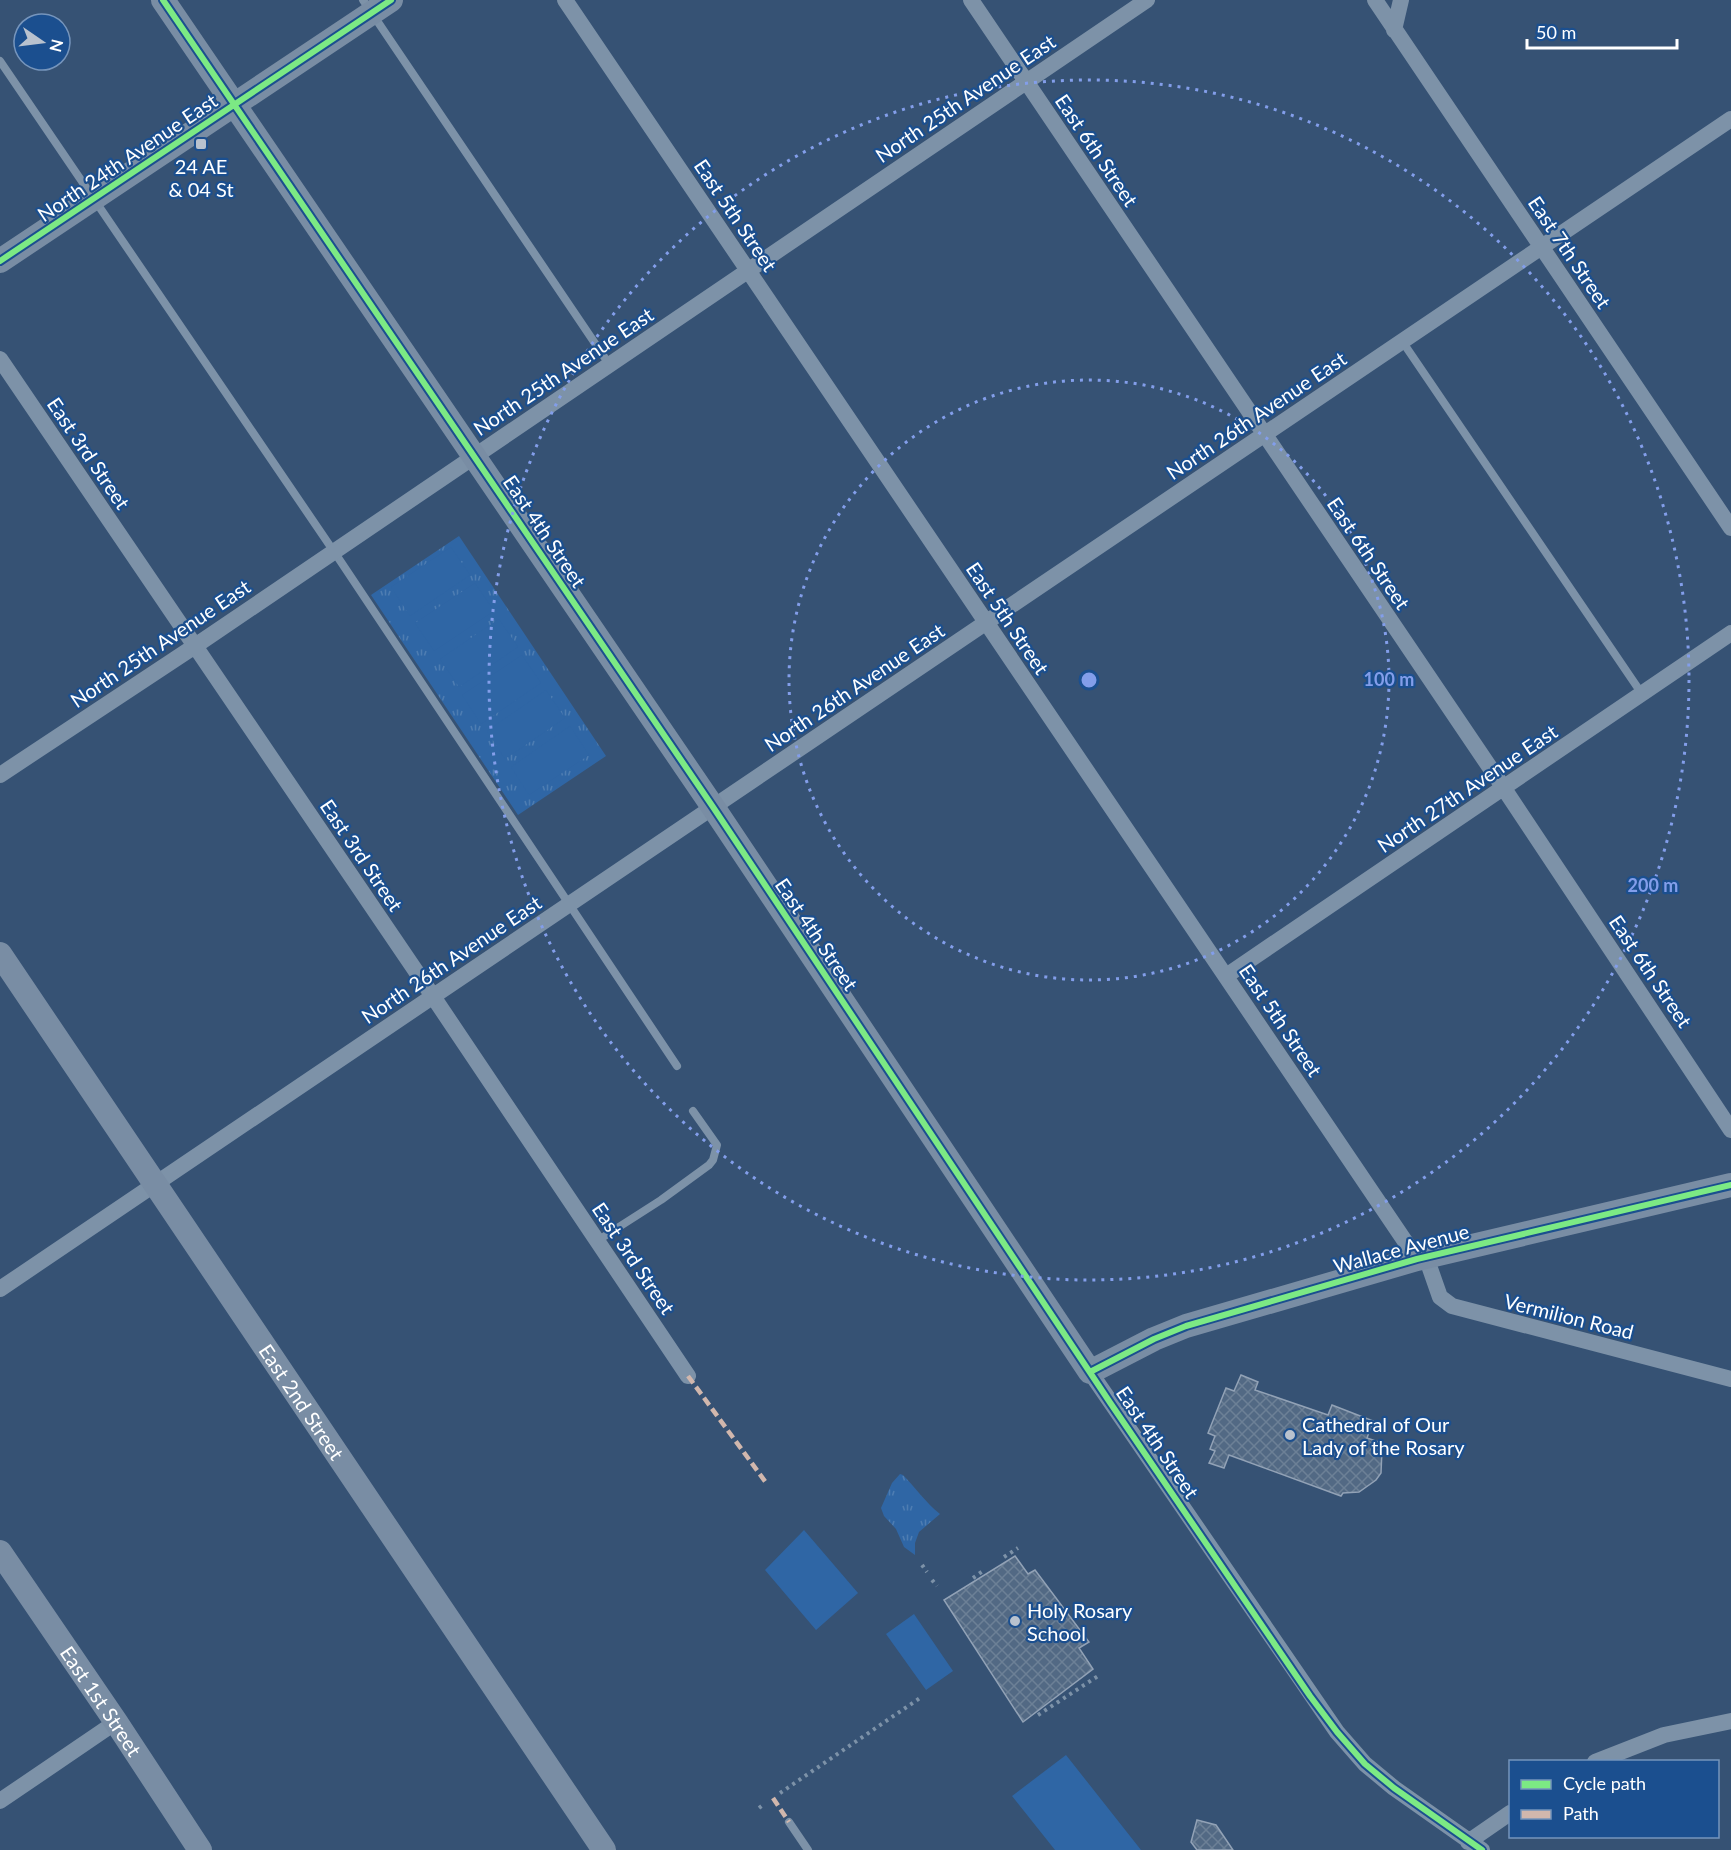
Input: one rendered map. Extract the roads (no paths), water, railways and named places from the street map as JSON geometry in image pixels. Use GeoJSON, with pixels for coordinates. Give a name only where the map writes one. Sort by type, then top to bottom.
{"type":"FeatureCollection","features":[{"type":"Feature","properties":{"kind":"main road","name":"East 4th Street"},"geometry":{"type":"LineString","coordinates":[[163,0],[713,807],[1090,1372]]}},
{"type":"Feature","properties":{"kind":"main road","name":"North 24th Avenue East"},"geometry":{"type":"LineString","coordinates":[[0,261],[234,105],[375,4]]}},
{"type":"Feature","properties":{"kind":"main road","name":"East 2nd Street"},"geometry":{"type":"LineString","coordinates":[[0,954],[604,1850]]}},
{"type":"Feature","properties":{"kind":"main road","name":"Wallace Avenue"},"geometry":{"type":"LineString","coordinates":[[1090,1372],[1154,1339],[1186,1326],[1422,1258],[1731,1185]]}},
{"type":"Feature","properties":{"kind":"main road","name":"East 1st Street"},"geometry":{"type":"LineString","coordinates":[[0,1552],[200,1850]]}},
{"type":"Feature","properties":{"kind":"street","name":"East 5th Street"},"geometry":{"type":"LineString","coordinates":[[565,0],[1226,976],[1422,1258]]}},
{"type":"Feature","properties":{"kind":"street","name":"East 6th Street"},"geometry":{"type":"LineString","coordinates":[[971,0],[1504,788],[1731,1130]]}},
{"type":"Feature","properties":{"kind":"street","name":"North 25th Avenue East"},"geometry":{"type":"LineString","coordinates":[[0,775],[195,646],[1147,0]]}},
{"type":"Feature","properties":{"kind":"street","name":"East 7th Street"},"geometry":{"type":"LineString","coordinates":[[1375,0],[1731,528]]}},
{"type":"Feature","properties":{"kind":"street"},"geometry":{"type":"LineString","coordinates":[[1394,30],[1401,0]]}},
{"type":"Feature","properties":{"kind":"street","name":"North 26th Avenue East"},"geometry":{"type":"LineString","coordinates":[[0,1289],[1731,119]]}},
{"type":"Feature","properties":{"kind":"street","name":"East 3rd Street"},"geometry":{"type":"LineString","coordinates":[[0,359],[688,1376]]}},
{"type":"Feature","properties":{"kind":"street","name":"North 27th Avenue East"},"geometry":{"type":"LineString","coordinates":[[1226,976],[1731,633]]}},
{"type":"Feature","properties":{"kind":"street","name":"Vermilion Road"},"geometry":{"type":"LineString","coordinates":[[1422,1258],[1440,1297],[1452,1306],[1731,1380]]}},
{"type":"Feature","properties":{"kind":"street","name":"East 4th Street"},"geometry":{"type":"LineString","coordinates":[[1090,1372],[1337,1732],[1365,1764],[1386,1782],[1475,1846]]}},
{"type":"Feature","properties":{"kind":"street"},"geometry":{"type":"LineString","coordinates":[[1598,1760],[1664,1735],[1731,1720]]}},
{"type":"Feature","properties":{"kind":"street"},"geometry":{"type":"LineString","coordinates":[[0,1801],[116,1722]]}},
{"type":"Feature","properties":{"kind":"street"},"geometry":{"type":"LineString","coordinates":[[1475,1846],[1509,1814]]}},
{"type":"Feature","properties":{"kind":"lane"},"geometry":{"type":"LineString","coordinates":[[375,4],[609,364]]}},
{"type":"Feature","properties":{"kind":"lane"},"geometry":{"type":"LineString","coordinates":[[0,61],[334,551],[677,1066]]}},
{"type":"Feature","properties":{"kind":"lane"},"geometry":{"type":"LineString","coordinates":[[1402,341],[1642,694]]}},
{"type":"Feature","properties":{"kind":"lane"},"geometry":{"type":"LineString","coordinates":[[597,1241],[661,1200],[713,1160],[717,1145],[693,1111]]}},
{"type":"Feature","properties":{"kind":"lane"},"geometry":{"type":"LineString","coordinates":[[789,1822],[808,1850]]}},
{"type":"Feature","properties":{"kind":"place","name":"24 AE & 04 St"},"geometry":{"type":"Point","coordinates":[201,144]}},
{"type":"Feature","properties":{"kind":"place","name":"Cathedral of Our Lady of the Rosary"},"geometry":{"type":"Point","coordinates":[1290,1435]}},
{"type":"Feature","properties":{"kind":"place","name":"Holy Rosary School"},"geometry":{"type":"Point","coordinates":[1015,1621]}}]}
